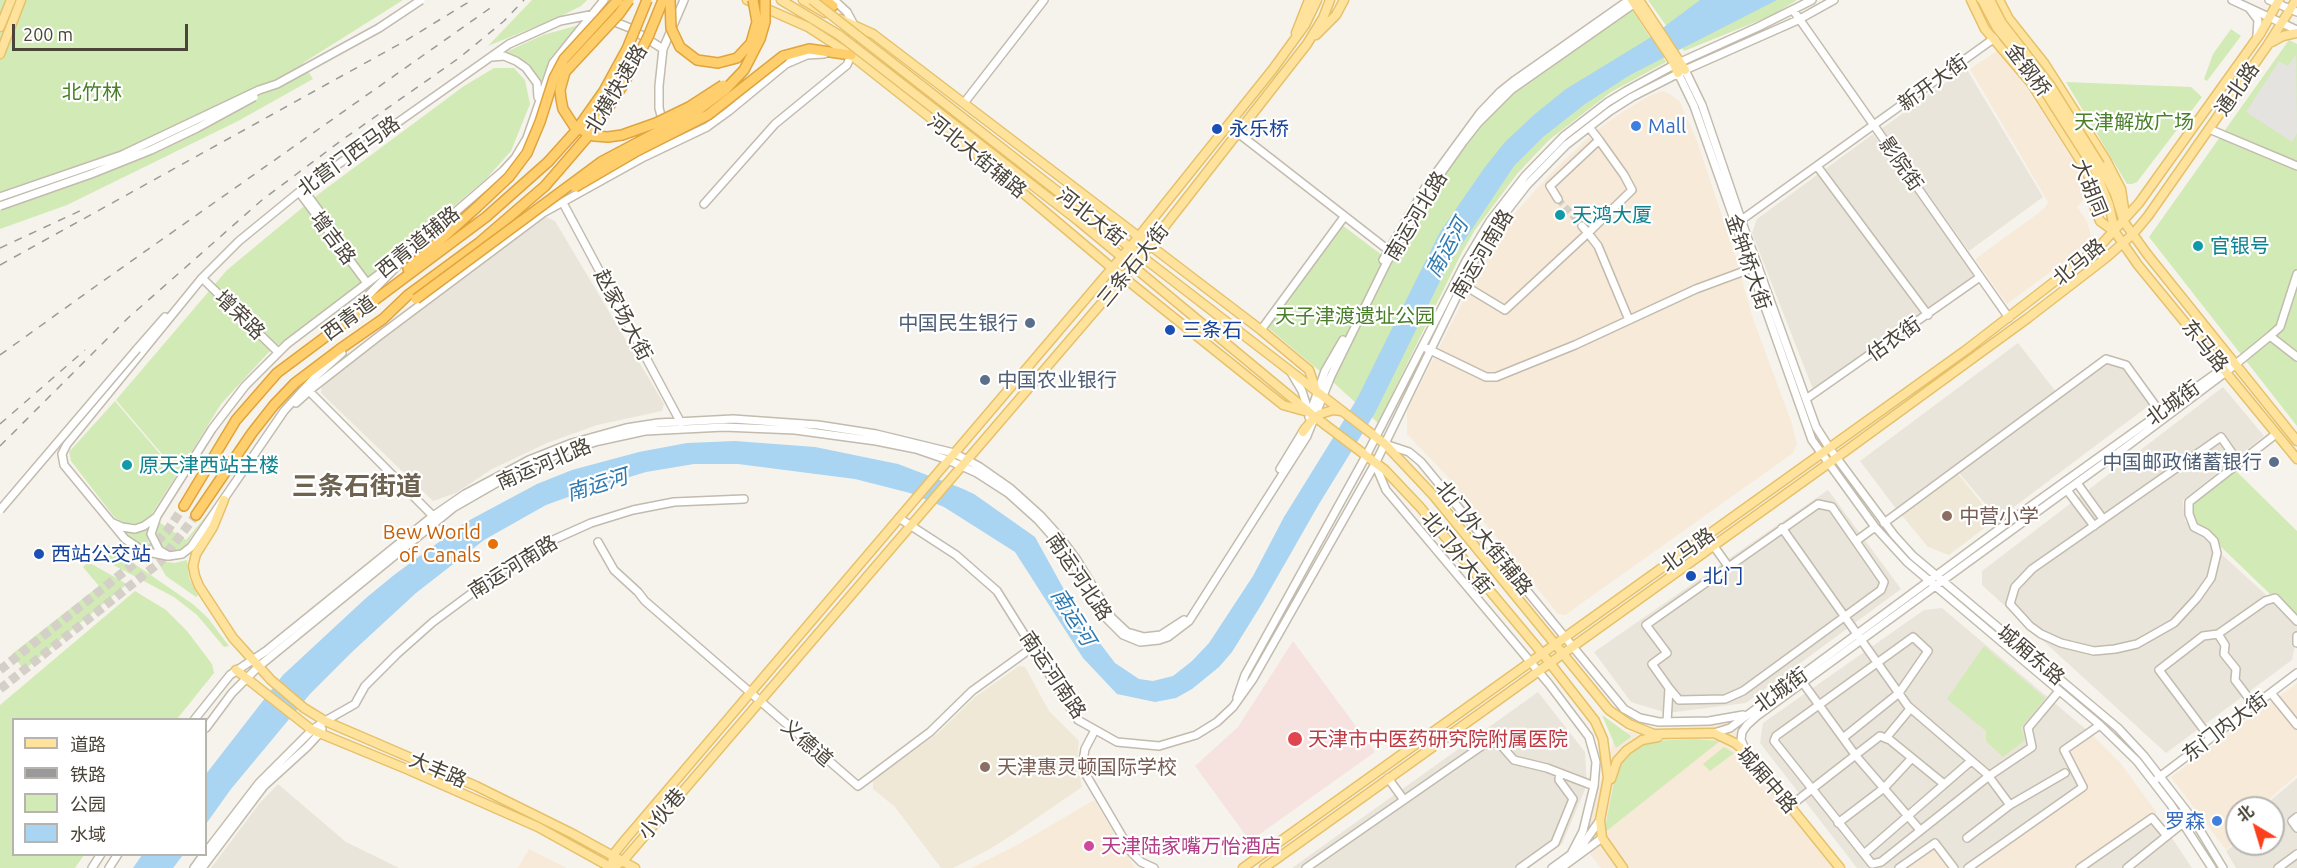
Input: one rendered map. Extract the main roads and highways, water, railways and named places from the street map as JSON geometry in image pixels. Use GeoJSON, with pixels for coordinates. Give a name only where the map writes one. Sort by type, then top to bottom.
{"type":"FeatureCollection","features":[{"type":"Feature","properties":{"kind":"highway"},"geometry":{"type":"LineString","coordinates":[[375,299],[509,177],[527,153],[554,78],[564,59],[618,0]]}},
{"type":"Feature","properties":{"kind":"highway"},"geometry":{"type":"LineString","coordinates":[[629,0],[619,14],[565,72],[560,90],[563,109],[568,119],[581,131],[608,138],[656,123],[720,88],[753,55]]}},
{"type":"Feature","properties":{"kind":"highway","name":"西青道"},"geometry":{"type":"LineString","coordinates":[[184,506],[236,420],[277,373],[486,217],[548,162],[575,132],[604,91],[627,49],[647,0]]}},
{"type":"Feature","properties":{"kind":"highway","name":"北横快速路"},"geometry":{"type":"LineString","coordinates":[[558,171],[595,129],[623,85],[648,37],[663,0]]}},
{"type":"Feature","properties":{"kind":"highway"},"geometry":{"type":"LineString","coordinates":[[670,0],[670,28],[680,47],[697,60],[718,63],[737,58],[751,43],[758,22],[753,0]]}},
{"type":"Feature","properties":{"kind":"highway"},"geometry":{"type":"LineString","coordinates":[[383,319],[416,299],[601,162],[706,106],[732,84],[753,55],[764,27],[765,0]]}},
{"type":"Feature","properties":{"kind":"highway"},"geometry":{"type":"LineString","coordinates":[[549,202],[635,152],[708,115],[783,56],[809,49],[851,55]]}},
{"type":"Feature","properties":{"kind":"highway","name":"西青道"},"geometry":{"type":"LineString","coordinates":[[196,515],[252,433],[295,383],[383,319],[408,295],[504,222],[558,171]]}},
{"type":"Feature","properties":{"kind":"main road"},"geometry":{"type":"LineString","coordinates":[[0,27],[11,0]]}},
{"type":"Feature","properties":{"kind":"main road"},"geometry":{"type":"LineString","coordinates":[[0,54],[21,0]]}},
{"type":"Feature","properties":{"kind":"main road","name":"河北大街辅路"},"geometry":{"type":"LineString","coordinates":[[747,0],[808,27],[851,55],[985,161],[1111,267],[1282,405],[1310,415]]}},
{"type":"Feature","properties":{"kind":"main road","name":"河北大街"},"geometry":{"type":"LineString","coordinates":[[781,0],[839,35],[1076,219],[1121,257],[1138,252]]}},
{"type":"Feature","properties":{"kind":"main road","name":"河北大街辅路"},"geometry":{"type":"LineString","coordinates":[[803,0],[817,9],[873,34],[1121,223],[1138,252]]}},
{"type":"Feature","properties":{"kind":"main road","name":"河北大街"},"geometry":{"type":"LineString","coordinates":[[812,0],[1138,252],[1157,286],[1310,415],[1363,453]]}},
{"type":"Feature","properties":{"kind":"main road","name":"三条石大街"},"geometry":{"type":"LineString","coordinates":[[913,502],[1103,280],[1111,267],[1121,257],[1138,252],[1238,133],[1307,44],[1336,15],[1344,0]]}},
{"type":"Feature","properties":{"kind":"main road","name":"大胡同"},"geometry":{"type":"LineString","coordinates":[[1971,0],[1978,17],[1993,39],[2031,83],[2082,163],[2090,180],[2096,214],[2100,221],[2115,232]]}},
{"type":"Feature","properties":{"kind":"main road","name":"金钢桥"},"geometry":{"type":"LineString","coordinates":[[1982,0],[1997,28],[2032,71],[2097,168]]}},
{"type":"Feature","properties":{"kind":"main road","name":"金钢桥"},"geometry":{"type":"LineString","coordinates":[[1990,0],[2002,23],[2041,73],[2097,168]]}},
{"type":"Feature","properties":{"kind":"main road","name":"通北路"},"geometry":{"type":"LineString","coordinates":[[2133,234],[2267,46],[2292,10],[2296,0]]}},
{"type":"Feature","properties":{"kind":"main road","name":"三条石大街"},"geometry":{"type":"LineString","coordinates":[[929,506],[1115,288],[1127,280],[1147,226],[1293,42],[1314,1]]}},
{"type":"Feature","properties":{"kind":"main road"},"geometry":{"type":"LineString","coordinates":[[1635,1],[1678,64]]}},
{"type":"Feature","properties":{"kind":"main road","name":"通北路"},"geometry":{"type":"LineString","coordinates":[[2124,222],[2256,39],[2272,14],[2275,1]]}},
{"type":"Feature","properties":{"kind":"main road"},"geometry":{"type":"LineString","coordinates":[[831,2],[854,25]]}},
{"type":"Feature","properties":{"kind":"main road","name":"大胡同"},"geometry":{"type":"LineString","coordinates":[[2001,2],[2013,25],[2044,63],[2110,167],[2124,196],[2124,222]]}},
{"type":"Feature","properties":{"kind":"main road","name":"三条石大街"},"geometry":{"type":"LineString","coordinates":[[1307,44],[1329,4]]}},
{"type":"Feature","properties":{"kind":"main road"},"geometry":{"type":"LineString","coordinates":[[2267,46],[2297,31]]}},
{"type":"Feature","properties":{"kind":"main road","name":"大胡同"},"geometry":{"type":"LineString","coordinates":[[2097,168],[2115,232]]}},
{"type":"Feature","properties":{"kind":"main road","name":"大胡同"},"geometry":{"type":"LineString","coordinates":[[2097,168],[2115,194],[2124,222]]}},
{"type":"Feature","properties":{"kind":"main road","name":"北马路"},"geometry":{"type":"LineString","coordinates":[[1245,868],[2010,318],[2088,256],[2124,222]]}},
{"type":"Feature","properties":{"kind":"main road","name":"东马路"},"geometry":{"type":"LineString","coordinates":[[2124,222],[2297,441]]}},
{"type":"Feature","properties":{"kind":"main road"},"geometry":{"type":"LineString","coordinates":[[1089,230],[1111,267],[1138,252]]}},
{"type":"Feature","properties":{"kind":"main road","name":"东马路"},"geometry":{"type":"LineString","coordinates":[[2115,232],[2297,459]]}},
{"type":"Feature","properties":{"kind":"main road","name":"北马路"},"geometry":{"type":"LineString","coordinates":[[1264,868],[2028,318],[2133,234]]}},
{"type":"Feature","properties":{"kind":"main road"},"geometry":{"type":"LineString","coordinates":[[1138,252],[1341,411]]}},
{"type":"Feature","properties":{"kind":"main road"},"geometry":{"type":"LineString","coordinates":[[1138,252],[1261,330],[1309,370],[1320,395]]}},
{"type":"Feature","properties":{"kind":"main road"},"geometry":{"type":"LineString","coordinates":[[1127,280],[1157,286]]}},
{"type":"Feature","properties":{"kind":"main road"},"geometry":{"type":"LineString","coordinates":[[1305,434],[1310,415],[1328,410],[1341,411]]}},
{"type":"Feature","properties":{"kind":"main road","name":"北门外大街"},"geometry":{"type":"LineString","coordinates":[[1341,411],[1385,444],[1433,495],[1556,644]]}},
{"type":"Feature","properties":{"kind":"main road","name":"北门外大街"},"geometry":{"type":"LineString","coordinates":[[1363,453],[1385,471],[1420,507],[1549,662]]}},
{"type":"Feature","properties":{"kind":"main road","name":"大丰路"},"geometry":{"type":"LineString","coordinates":[[224,500],[213,527],[199,548],[193,567],[199,586],[233,638],[271,680],[304,708],[325,721],[476,786],[635,868]]}},
{"type":"Feature","properties":{"kind":"main road","name":"小伙巷"},"geometry":{"type":"LineString","coordinates":[[613,855],[913,502]]}},
{"type":"Feature","properties":{"kind":"main road","name":"小伙巷"},"geometry":{"type":"LineString","coordinates":[[612,868],[623,861],[929,506]]}},
{"type":"Feature","properties":{"kind":"main road"},"geometry":{"type":"LineString","coordinates":[[1733,518],[1739,526]]}},
{"type":"Feature","properties":{"kind":"main road"},"geometry":{"type":"LineString","coordinates":[[1556,644],[1600,700],[1618,717],[1647,732],[1673,735]]}},
{"type":"Feature","properties":{"kind":"main road"},"geometry":{"type":"LineString","coordinates":[[1549,662],[1590,714],[1599,730],[1606,756],[1608,786]]}},
{"type":"Feature","properties":{"kind":"main road","name":"大丰路"},"geometry":{"type":"LineString","coordinates":[[236,670],[261,692],[316,732],[548,832],[612,868]]}},
{"type":"Feature","properties":{"kind":"main road","name":"城厢中路"},"geometry":{"type":"LineString","coordinates":[[1673,735],[1714,733],[1730,739],[1747,753],[1840,868]]}},
{"type":"Feature","properties":{"kind":"main road"},"geometry":{"type":"LineString","coordinates":[[1623,868],[1602,838],[1600,820],[1617,761],[1631,746],[1646,739],[1673,735]]}},
{"type":"Feature","properties":{"kind":"main road"},"geometry":{"type":"LineString","coordinates":[[471,797],[476,786]]}},
{"type":"Feature","properties":{"kind":"main road"},"geometry":{"type":"LineString","coordinates":[[612,868],[613,855]]}},
{"type":"Feature","properties":{"kind":"water","name":"南运河"},"geometry":{"type":"Polygon","coordinates":[[[1700,0],[1777,0],[1630,75],[1585,104],[1543,137],[1514,166],[1448,265],[1375,413],[1232,652],[1219,667],[1192,689],[1176,698],[1155,702],[1117,694],[1083,658],[1015,552],[944,507],[910,493],[855,479],[738,464],[694,464],[646,472],[546,505],[484,540],[416,593],[310,694],[231,789],[207,823],[207,773],[283,675],[394,575],[466,522],[537,484],[572,470],[639,452],[687,443],[735,441],[815,447],[898,464],[974,494],[1035,537],[1077,613],[1115,663],[1139,679],[1153,681],[1173,676],[1209,643],[1253,576],[1284,517],[1357,399],[1440,232],[1485,167],[1505,142],[1566,89],[1648,39],[1700,0]]]}},
{"type":"Feature","properties":{"kind":"water"},"geometry":{"type":"Polygon","coordinates":[[[141,856],[182,856],[173,868],[133,868],[141,856]]]}},
{"type":"Feature","properties":{"kind":"tunnel"},"geometry":{"type":"LineString","coordinates":[[1558,199],[1582,226]]}},
{"type":"Feature","properties":{"kind":"tunnel"},"geometry":{"type":"LineString","coordinates":[[0,670],[145,555],[167,531],[184,506]]}},
{"type":"Feature","properties":{"kind":"tunnel"},"geometry":{"type":"LineString","coordinates":[[0,689],[160,562],[196,515]]}},
{"type":"Feature","properties":{"kind":"railway"},"geometry":{"type":"LineString","coordinates":[[0,265],[405,41],[472,0]]}},
{"type":"Feature","properties":{"kind":"railway"},"geometry":{"type":"LineString","coordinates":[[0,446],[128,318],[262,200],[342,140],[459,58],[504,21],[524,0]]}},
{"type":"Feature","properties":{"kind":"railway"},"geometry":{"type":"LineString","coordinates":[[0,355],[496,4]]}},
{"type":"Feature","properties":{"kind":"railway"},"geometry":{"type":"LineString","coordinates":[[0,248],[84,209]]}},
{"type":"Feature","properties":{"kind":"railway"},"geometry":{"type":"LineString","coordinates":[[0,424],[85,350]]}},
{"type":"Feature","properties":{"kind":"place","name":"Mall"},"geometry":{"type":"Point","coordinates":[1636,126]}},
{"type":"Feature","properties":{"kind":"place","name":"永乐桥"},"geometry":{"type":"Point","coordinates":[1217,129]}},
{"type":"Feature","properties":{"kind":"place","name":"天鸿大厦"},"geometry":{"type":"Point","coordinates":[1560,215]}},
{"type":"Feature","properties":{"kind":"place","name":"官银号"},"geometry":{"type":"Point","coordinates":[2198,246]}},
{"type":"Feature","properties":{"kind":"place","name":"中国民生银行"},"geometry":{"type":"Point","coordinates":[1030,323]}},
{"type":"Feature","properties":{"kind":"place","name":"三条石"},"geometry":{"type":"Point","coordinates":[1170,330]}},
{"type":"Feature","properties":{"kind":"place","name":"中国农业银行"},"geometry":{"type":"Point","coordinates":[985,380]}},
{"type":"Feature","properties":{"kind":"place","name":"中国邮政储蓄银行"},"geometry":{"type":"Point","coordinates":[2274,462]}},
{"type":"Feature","properties":{"kind":"place","name":"原天津西站主楼"},"geometry":{"type":"Point","coordinates":[127,465]}},
{"type":"Feature","properties":{"kind":"place","name":"中营小学"},"geometry":{"type":"Point","coordinates":[1947,516]}},
{"type":"Feature","properties":{"kind":"place","name":"Bew World of Canals"},"geometry":{"type":"Point","coordinates":[493,544]}},
{"type":"Feature","properties":{"kind":"place","name":"西站公交站"},"geometry":{"type":"Point","coordinates":[39,554]}},
{"type":"Feature","properties":{"kind":"place","name":"北门"},"geometry":{"type":"Point","coordinates":[1691,576]}},
{"type":"Feature","properties":{"kind":"place","name":"天津市中医药研究院附属医院"},"geometry":{"type":"Point","coordinates":[1295,739]}},
{"type":"Feature","properties":{"kind":"place","name":"天津惠灵顿国际学校"},"geometry":{"type":"Point","coordinates":[985,767]}},
{"type":"Feature","properties":{"kind":"place","name":"罗森"},"geometry":{"type":"Point","coordinates":[2217,821]}},
{"type":"Feature","properties":{"kind":"place","name":"天津陆家嘴万怡酒店"},"geometry":{"type":"Point","coordinates":[1089,846]}},
{"type":"Feature","properties":{"kind":"district","name":"三条石街道"},"geometry":{"type":"Point","coordinates":[357,486]}},
{"type":"Feature","properties":{"kind":"park label","name":"北竹林"},"geometry":{"type":"Point","coordinates":[92,92]}},
{"type":"Feature","properties":{"kind":"park label","name":"天津解放广场"},"geometry":{"type":"Point","coordinates":[2134,122]}},
{"type":"Feature","properties":{"kind":"park label","name":"天子津渡遗址公园"},"geometry":{"type":"Point","coordinates":[1355,316]}}]}
